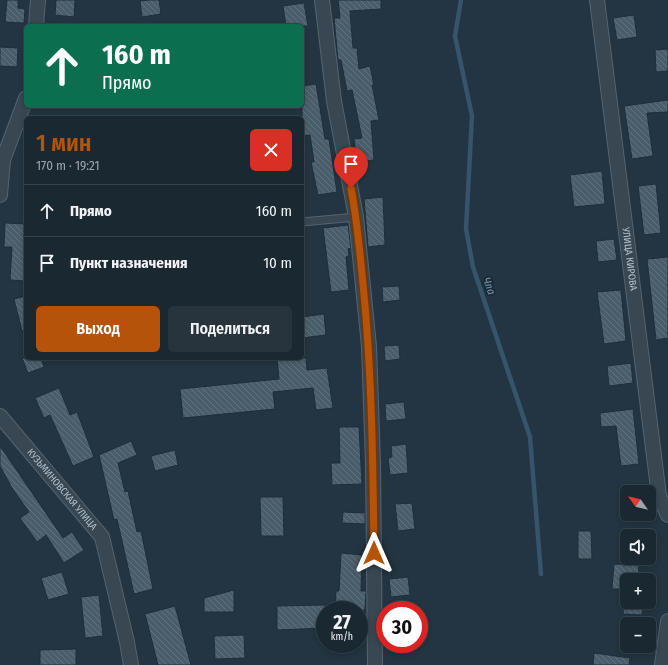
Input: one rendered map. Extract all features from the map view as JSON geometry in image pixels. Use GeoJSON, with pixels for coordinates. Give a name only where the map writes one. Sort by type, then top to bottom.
{"type":"FeatureCollection","features":[{"type":"Feature","properties":{"kind":"street"},"geometry":{"type":"LineString","coordinates":[[36,24],[38,0]]}},
{"type":"Feature","properties":{"kind":"street"},"geometry":{"type":"LineString","coordinates":[[322,0],[334,101],[356,217],[369,346],[373,463],[375,665]]}},
{"type":"Feature","properties":{"kind":"street","name":"УЛИЦА КИРОВА"},"geometry":{"type":"LineString","coordinates":[[597,0],[659,496],[668,515]]}},
{"type":"Feature","properties":{"kind":"street"},"geometry":{"type":"LineString","coordinates":[[0,195],[4,160],[24,104]]}},
{"type":"Feature","properties":{"kind":"street","name":"КУЗЬМИНОВСКАЯ УЛИЦА"},"geometry":{"type":"LineString","coordinates":[[0,416],[102,537],[131,665]]}},
{"type":"Feature","properties":{"kind":"street"},"geometry":{"type":"LineString","coordinates":[[662,665],[668,621]]}},
{"type":"Feature","properties":{"kind":"lane"},"geometry":{"type":"LineString","coordinates":[[304,222],[356,217]]}},
{"type":"Feature","properties":{"kind":"building"},"geometry":{"type":"Polygon","coordinates":[[[7,0],[18,0],[18,8],[25,9],[24,23],[5,22],[7,0]]]}},
{"type":"Feature","properties":{"kind":"building"},"geometry":{"type":"Polygon","coordinates":[[[56,0],[75,0],[74,17],[55,15],[56,0]]]}},
{"type":"Feature","properties":{"kind":"building"},"geometry":{"type":"Polygon","coordinates":[[[159,0],[161,14],[142,17],[140,1],[159,0]]]}},
{"type":"Feature","properties":{"kind":"building"},"geometry":{"type":"Polygon","coordinates":[[[338,0],[381,0],[381,9],[350,11],[353,48],[357,48],[359,69],[370,66],[374,85],[372,85],[379,120],[371,121],[374,160],[357,162],[354,139],[362,138],[352,90],[347,91],[341,60],[338,60],[334,18],[340,18],[338,0]]]}},
{"type":"Feature","properties":{"kind":"building"},"geometry":{"type":"Polygon","coordinates":[[[304,3],[308,26],[304,26],[304,24],[286,24],[283,6],[304,3]]]}},
{"type":"Feature","properties":{"kind":"building"},"geometry":{"type":"Polygon","coordinates":[[[634,15],[637,37],[617,40],[613,18],[634,15]]]}},
{"type":"Feature","properties":{"kind":"building"},"geometry":{"type":"Polygon","coordinates":[[[0,47],[18,48],[17,67],[0,66],[0,47]]]}},
{"type":"Feature","properties":{"kind":"building"},"geometry":{"type":"Polygon","coordinates":[[[668,49],[668,71],[656,72],[655,50],[668,49]]]}},
{"type":"Feature","properties":{"kind":"building"},"geometry":{"type":"Polygon","coordinates":[[[316,84],[325,139],[329,139],[337,192],[318,195],[311,162],[314,162],[310,135],[304,136],[304,116],[302,116],[302,108],[304,108],[304,86],[316,84]]]}},
{"type":"Feature","properties":{"kind":"building"},"geometry":{"type":"Polygon","coordinates":[[[668,100],[668,112],[647,113],[653,156],[632,159],[624,106],[668,100]]]}},
{"type":"Feature","properties":{"kind":"building"},"geometry":{"type":"Polygon","coordinates":[[[602,171],[605,204],[574,207],[570,175],[602,171]]]}},
{"type":"Feature","properties":{"kind":"building"},"geometry":{"type":"Polygon","coordinates":[[[656,184],[661,233],[644,235],[638,186],[656,184]]]}},
{"type":"Feature","properties":{"kind":"building"},"geometry":{"type":"Polygon","coordinates":[[[383,197],[385,245],[368,247],[364,199],[383,197]]]}},
{"type":"Feature","properties":{"kind":"building"},"geometry":{"type":"Polygon","coordinates":[[[5,223],[24,224],[24,281],[10,280],[12,247],[4,247],[5,223]]]}},
{"type":"Feature","properties":{"kind":"building"},"geometry":{"type":"Polygon","coordinates":[[[348,225],[351,248],[348,249],[349,256],[346,257],[349,290],[331,292],[323,228],[348,225]]]}},
{"type":"Feature","properties":{"kind":"building"},"geometry":{"type":"Polygon","coordinates":[[[614,239],[617,260],[598,262],[596,241],[614,239]]]}},
{"type":"Feature","properties":{"kind":"building"},"geometry":{"type":"Polygon","coordinates":[[[668,257],[668,338],[656,340],[647,259],[668,257]]]}},
{"type":"Feature","properties":{"kind":"building"},"geometry":{"type":"Polygon","coordinates":[[[399,286],[400,300],[383,302],[382,287],[399,286]]]}},
{"type":"Feature","properties":{"kind":"building"},"geometry":{"type":"Polygon","coordinates":[[[621,290],[626,341],[604,344],[597,292],[621,290]]]}},
{"type":"Feature","properties":{"kind":"building"},"geometry":{"type":"Polygon","coordinates":[[[24,296],[24,331],[22,331],[14,299],[24,296]]]}},
{"type":"Feature","properties":{"kind":"building"},"geometry":{"type":"Polygon","coordinates":[[[324,314],[326,335],[304,338],[304,317],[324,314]]]}},
{"type":"Feature","properties":{"kind":"building"},"geometry":{"type":"Polygon","coordinates":[[[399,345],[400,359],[385,361],[384,346],[399,345]]]}},
{"type":"Feature","properties":{"kind":"building"},"geometry":{"type":"Polygon","coordinates":[[[22,358],[24,358],[24,360],[42,360],[44,367],[28,373],[22,358]]]}},
{"type":"Feature","properties":{"kind":"building"},"geometry":{"type":"Polygon","coordinates":[[[304,358],[306,358],[307,370],[327,368],[333,408],[316,410],[313,388],[273,392],[275,409],[183,418],[180,389],[279,379],[277,360],[304,360],[304,358]]]}},
{"type":"Feature","properties":{"kind":"building"},"geometry":{"type":"Polygon","coordinates":[[[631,363],[633,383],[609,386],[607,366],[631,363]]]}},
{"type":"Feature","properties":{"kind":"building"},"geometry":{"type":"Polygon","coordinates":[[[59,388],[70,415],[77,412],[94,457],[73,466],[50,415],[44,418],[35,398],[59,388]]]}},
{"type":"Feature","properties":{"kind":"building"},"geometry":{"type":"Polygon","coordinates":[[[404,402],[406,419],[386,421],[385,404],[404,402]]]}},
{"type":"Feature","properties":{"kind":"building"},"geometry":{"type":"Polygon","coordinates":[[[633,409],[639,464],[621,466],[616,426],[601,427],[600,413],[633,409]]]}},
{"type":"Feature","properties":{"kind":"building"},"geometry":{"type":"Polygon","coordinates":[[[339,427],[359,427],[362,484],[332,485],[331,463],[340,463],[339,427]]]}},
{"type":"Feature","properties":{"kind":"building"},"geometry":{"type":"Polygon","coordinates":[[[131,441],[137,455],[118,463],[125,492],[128,491],[137,532],[141,531],[153,589],[134,594],[117,519],[114,520],[99,455],[131,441]]]}},
{"type":"Feature","properties":{"kind":"building"},"geometry":{"type":"Polygon","coordinates":[[[406,444],[408,473],[390,475],[388,458],[392,457],[391,446],[406,444]]]}},
{"type":"Feature","properties":{"kind":"building"},"geometry":{"type":"Polygon","coordinates":[[[0,446],[63,538],[72,532],[84,550],[64,563],[46,535],[37,542],[20,518],[29,512],[12,488],[0,466],[0,446]]]}},
{"type":"Feature","properties":{"kind":"building"},"geometry":{"type":"Polygon","coordinates":[[[175,450],[178,465],[155,471],[151,456],[175,450]]]}},
{"type":"Feature","properties":{"kind":"building"},"geometry":{"type":"Polygon","coordinates":[[[260,497],[283,497],[284,536],[261,536],[260,497]]]}},
{"type":"Feature","properties":{"kind":"building"},"geometry":{"type":"Polygon","coordinates":[[[412,503],[415,529],[398,531],[395,504],[412,503]]]}},
{"type":"Feature","properties":{"kind":"building"},"geometry":{"type":"Polygon","coordinates":[[[343,512],[365,513],[365,524],[342,523],[343,512]]]}},
{"type":"Feature","properties":{"kind":"building"},"geometry":{"type":"Polygon","coordinates":[[[578,531],[591,531],[592,559],[578,559],[578,531]]]}},
{"type":"Feature","properties":{"kind":"building"},"geometry":{"type":"Polygon","coordinates":[[[341,553],[362,555],[361,591],[366,591],[365,601],[335,601],[336,591],[339,591],[341,553]]]}},
{"type":"Feature","properties":{"kind":"building"},"geometry":{"type":"Polygon","coordinates":[[[614,564],[639,565],[638,573],[620,573],[620,589],[612,589],[614,564]]]}},
{"type":"Feature","properties":{"kind":"building"},"geometry":{"type":"Polygon","coordinates":[[[62,572],[69,594],[48,600],[41,578],[62,572]]]}},
{"type":"Feature","properties":{"kind":"building"},"geometry":{"type":"Polygon","coordinates":[[[408,577],[410,595],[391,597],[389,579],[408,577]]]}},
{"type":"Feature","properties":{"kind":"building"},"geometry":{"type":"Polygon","coordinates":[[[234,590],[234,612],[204,612],[204,598],[234,590]]]}},
{"type":"Feature","properties":{"kind":"building"},"geometry":{"type":"Polygon","coordinates":[[[99,595],[103,636],[85,638],[81,597],[99,595]]]}},
{"type":"Feature","properties":{"kind":"building"},"geometry":{"type":"Polygon","coordinates":[[[316,605],[316,628],[277,630],[277,606],[316,605]]]}},
{"type":"Feature","properties":{"kind":"building"},"geometry":{"type":"Polygon","coordinates":[[[175,606],[191,665],[158,665],[145,614],[175,606]]]}},
{"type":"Feature","properties":{"kind":"building"},"geometry":{"type":"Polygon","coordinates":[[[623,609],[642,609],[642,615],[623,614],[623,609]]]}},
{"type":"Feature","properties":{"kind":"building"},"geometry":{"type":"Polygon","coordinates":[[[244,635],[245,658],[215,659],[214,636],[244,635]]]}},
{"type":"Feature","properties":{"kind":"building"},"geometry":{"type":"Polygon","coordinates":[[[76,649],[76,665],[40,665],[40,650],[76,649]]]}},
{"type":"Feature","properties":{"kind":"building"},"geometry":{"type":"Polygon","coordinates":[[[594,653],[630,658],[629,665],[593,665],[594,653]]]}},
{"type":"Feature","properties":{"kind":"waterway","name":"Чла"},"geometry":{"type":"LineString","coordinates":[[461,0],[455,36],[472,116],[466,229],[473,267],[530,437],[541,574]]}},
{"type":"Feature","properties":{"kind":"route"},"geometry":{"type":"LineString","coordinates":[[351,188],[356,217],[369,346],[374,553]]}}]}
